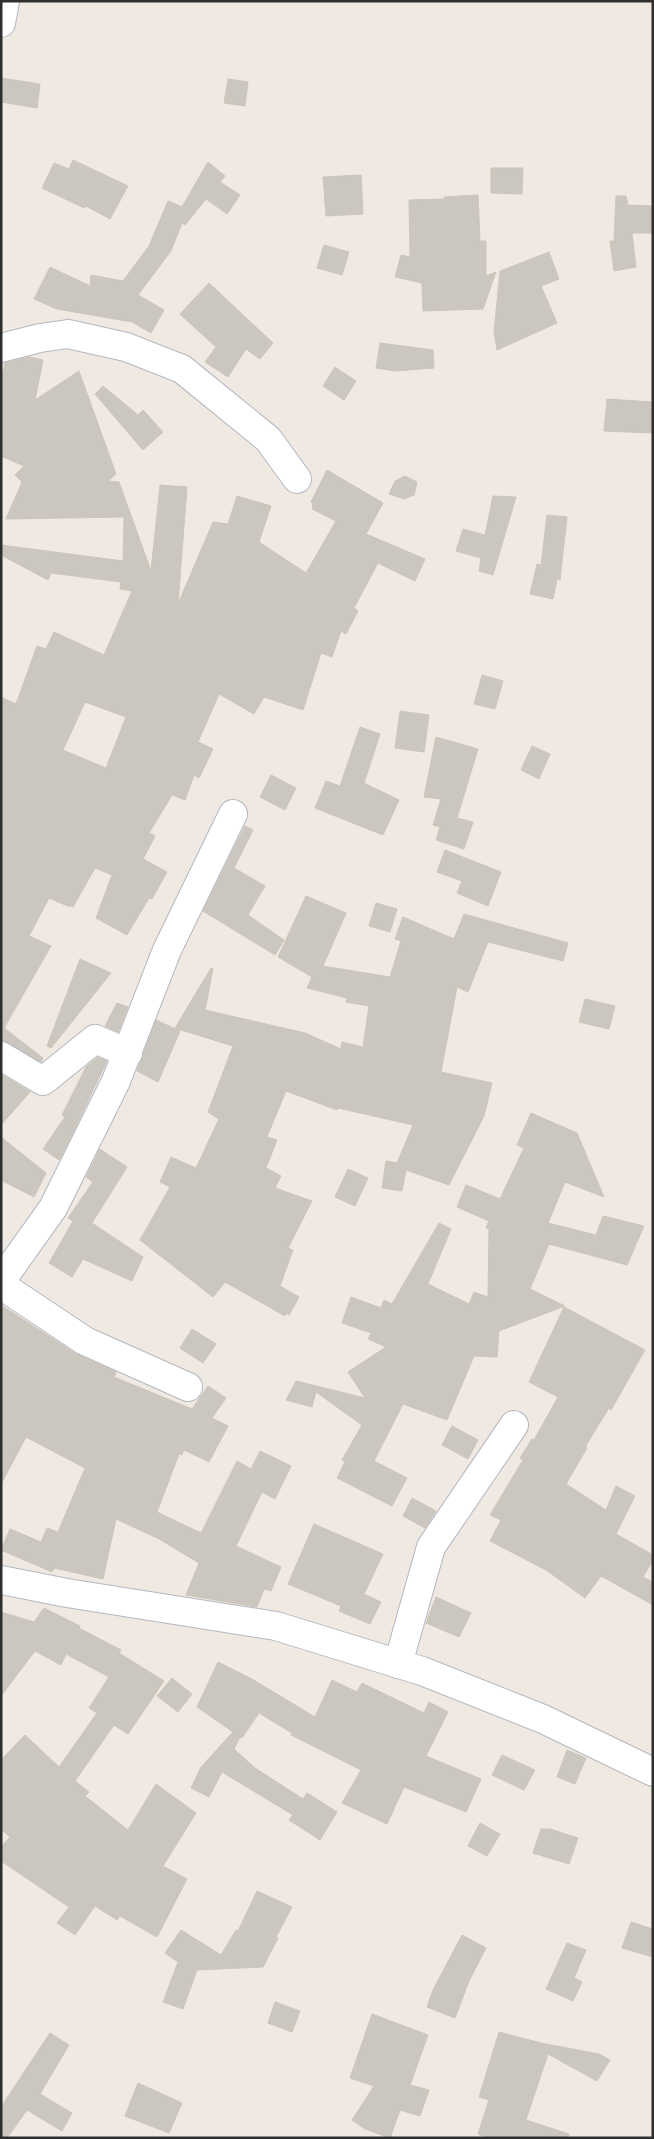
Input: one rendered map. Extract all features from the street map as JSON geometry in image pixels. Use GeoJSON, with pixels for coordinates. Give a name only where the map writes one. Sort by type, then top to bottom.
{"type":"FeatureCollection","features":[{"type":"Feature","properties":{"kind":"street"},"geometry":{"type":"LineString","coordinates":[[1,23],[5,1]]}},
{"type":"Feature","properties":{"kind":"street"},"geometry":{"type":"LineString","coordinates":[[1,348],[40,338],[68,334],[126,347],[182,369],[268,439],[297,479]]}},
{"type":"Feature","properties":{"kind":"street"},"geometry":{"type":"LineString","coordinates":[[1,1281],[53,1208],[116,1081],[167,950],[233,814]]}},
{"type":"Feature","properties":{"kind":"street"},"geometry":{"type":"LineString","coordinates":[[1,1056],[43,1081],[95,1039],[128,1053]]}},
{"type":"Feature","properties":{"kind":"street"},"geometry":{"type":"LineString","coordinates":[[1,1285],[85,1341],[188,1388]]}},
{"type":"Feature","properties":{"kind":"street"},"geometry":{"type":"LineString","coordinates":[[398,1664],[432,1547],[514,1425]]}},
{"type":"Feature","properties":{"kind":"street"},"geometry":{"type":"LineString","coordinates":[[1,1580],[67,1593],[276,1626],[422,1671],[543,1719],[653,1772]]}},
{"type":"Feature","properties":{"kind":"building"},"geometry":{"type":"Polygon","coordinates":[[[1,78],[40,84],[37,108],[1,102],[1,78]]]}},
{"type":"Feature","properties":{"kind":"building"},"geometry":{"type":"Polygon","coordinates":[[[228,79],[248,82],[245,106],[224,103],[228,79]]]}},
{"type":"Feature","properties":{"kind":"building"},"geometry":{"type":"Polygon","coordinates":[[[73,160],[128,186],[110,219],[86,206],[84,208],[42,188],[54,163],[69,169],[73,160]]]}},
{"type":"Feature","properties":{"kind":"building"},"geometry":{"type":"Polygon","coordinates":[[[208,162],[225,176],[220,182],[240,195],[227,214],[206,199],[185,225],[182,223],[171,251],[138,295],[164,310],[151,333],[132,322],[57,309],[34,299],[50,267],[90,286],[91,275],[123,281],[149,246],[168,201],[182,207],[208,162]]]}},
{"type":"Feature","properties":{"kind":"building"},"geometry":{"type":"Polygon","coordinates":[[[491,168],[523,168],[522,194],[491,193],[491,168]]]}},
{"type":"Feature","properties":{"kind":"building"},"geometry":{"type":"Polygon","coordinates":[[[361,175],[363,214],[326,216],[323,177],[361,175]]]}},
{"type":"Feature","properties":{"kind":"building"},"geometry":{"type":"Polygon","coordinates":[[[478,195],[480,241],[486,241],[486,276],[496,272],[483,309],[423,311],[422,283],[395,277],[401,255],[410,257],[409,200],[444,199],[444,197],[478,195]]]}},
{"type":"Feature","properties":{"kind":"building"},"geometry":{"type":"Polygon","coordinates":[[[616,196],[626,196],[628,205],[653,206],[653,233],[632,233],[636,267],[614,271],[610,241],[614,241],[616,196]]]}},
{"type":"Feature","properties":{"kind":"building"},"geometry":{"type":"Polygon","coordinates":[[[324,245],[349,252],[342,275],[317,268],[324,245]]]}},
{"type":"Feature","properties":{"kind":"building"},"geometry":{"type":"Polygon","coordinates":[[[549,252],[559,279],[541,286],[557,323],[497,350],[494,332],[500,271],[549,252]]]}},
{"type":"Feature","properties":{"kind":"building"},"geometry":{"type":"Polygon","coordinates":[[[209,283],[273,343],[260,359],[246,349],[228,377],[205,362],[216,347],[180,314],[209,283]]]}},
{"type":"Feature","properties":{"kind":"building"},"geometry":{"type":"Polygon","coordinates":[[[380,343],[433,350],[434,368],[395,371],[376,368],[380,343]]]}},
{"type":"Feature","properties":{"kind":"building"},"geometry":{"type":"Polygon","coordinates":[[[29,357],[43,360],[35,400],[79,371],[116,474],[108,481],[119,482],[151,571],[160,485],[187,487],[178,604],[213,522],[228,524],[237,496],[271,506],[259,542],[306,573],[336,521],[312,509],[313,504],[311,502],[327,470],[383,503],[366,534],[425,559],[415,581],[378,563],[354,608],[358,611],[346,634],[341,631],[332,657],[321,653],[303,710],[264,697],[254,714],[219,694],[198,742],[213,749],[199,778],[194,775],[185,800],[172,795],[149,833],[155,836],[143,859],[167,872],[152,899],[149,898],[127,935],[96,918],[112,875],[95,868],[73,907],[49,898],[29,936],[51,946],[4,1028],[43,1058],[41,1062],[1,1040],[1,697],[16,704],[37,646],[46,649],[54,632],[104,655],[132,591],[120,589],[121,582],[51,573],[48,580],[1,555],[1,545],[123,561],[124,517],[6,519],[22,482],[15,475],[24,466],[1,456],[1,380],[5,363],[29,357]],[[85,702],[63,750],[106,768],[126,717],[85,702]]]}},
{"type":"Feature","properties":{"kind":"building"},"geometry":{"type":"Polygon","coordinates":[[[335,367],[356,381],[344,400],[323,386],[335,367]]]}},
{"type":"Feature","properties":{"kind":"building"},"geometry":{"type":"Polygon","coordinates":[[[103,386],[138,415],[143,410],[163,432],[143,450],[95,394],[103,386]]]}},
{"type":"Feature","properties":{"kind":"building"},"geometry":{"type":"Polygon","coordinates":[[[607,399],[653,402],[653,433],[604,431],[607,399]]]}},
{"type":"Feature","properties":{"kind":"building"},"geometry":{"type":"Polygon","coordinates":[[[405,476],[417,482],[414,495],[404,499],[389,494],[395,481],[405,476]]]}},
{"type":"Feature","properties":{"kind":"building"},"geometry":{"type":"Polygon","coordinates":[[[493,496],[516,497],[493,575],[479,571],[481,558],[456,551],[463,529],[485,535],[493,496]]]}},
{"type":"Feature","properties":{"kind":"building"},"geometry":{"type":"Polygon","coordinates":[[[547,515],[567,517],[560,580],[557,579],[553,599],[530,594],[537,564],[541,565],[547,515]]]}},
{"type":"Feature","properties":{"kind":"building"},"geometry":{"type":"Polygon","coordinates":[[[482,675],[503,681],[495,709],[474,704],[482,675]]]}},
{"type":"Feature","properties":{"kind":"building"},"geometry":{"type":"Polygon","coordinates":[[[400,711],[429,715],[424,752],[395,748],[400,711]]]}},
{"type":"Feature","properties":{"kind":"building"},"geometry":{"type":"Polygon","coordinates":[[[360,727],[380,734],[364,783],[399,800],[383,835],[315,808],[326,781],[340,786],[360,727]]]}},
{"type":"Feature","properties":{"kind":"building"},"geometry":{"type":"Polygon","coordinates":[[[436,737],[478,749],[457,818],[473,822],[464,849],[436,840],[440,827],[433,825],[441,799],[424,797],[436,737]]]}},
{"type":"Feature","properties":{"kind":"building"},"geometry":{"type":"Polygon","coordinates":[[[532,746],[550,754],[539,779],[521,770],[532,746]]]}},
{"type":"Feature","properties":{"kind":"building"},"geometry":{"type":"Polygon","coordinates":[[[271,775],[296,788],[285,810],[260,797],[271,775]]]}},
{"type":"Feature","properties":{"kind":"building"},"geometry":{"type":"Polygon","coordinates":[[[245,826],[253,830],[234,868],[265,886],[248,915],[284,940],[275,955],[203,911],[245,826]]]}},
{"type":"Feature","properties":{"kind":"building"},"geometry":{"type":"Polygon","coordinates":[[[445,850],[501,872],[488,906],[457,893],[462,881],[437,872],[445,850]]]}},
{"type":"Feature","properties":{"kind":"building"},"geometry":{"type":"Polygon","coordinates":[[[306,896],[346,913],[323,966],[390,977],[401,941],[395,939],[403,917],[454,939],[464,914],[568,943],[563,961],[488,942],[468,992],[457,987],[441,1072],[492,1083],[484,1116],[449,1185],[406,1170],[402,1191],[382,1188],[386,1161],[397,1163],[413,1125],[338,1108],[337,1110],[286,1091],[267,1137],[277,1140],[266,1168],[281,1176],[275,1188],[312,1201],[288,1248],[293,1250],[280,1286],[299,1297],[289,1315],[286,1313],[285,1316],[225,1282],[213,1297],[140,1240],[170,1187],[160,1182],[171,1157],[196,1168],[219,1119],[208,1112],[233,1046],[175,1028],[211,968],[213,969],[205,1010],[305,1033],[341,1049],[342,1042],[363,1047],[369,1006],[346,1002],[347,998],[307,988],[312,977],[278,957],[306,896]]]}},
{"type":"Feature","properties":{"kind":"building"},"geometry":{"type":"Polygon","coordinates":[[[376,903],[397,909],[390,932],[369,926],[376,903]]]}},
{"type":"Feature","properties":{"kind":"building"},"geometry":{"type":"Polygon","coordinates":[[[80,959],[111,973],[51,1048],[47,1046],[80,959]]]}},
{"type":"Feature","properties":{"kind":"building"},"geometry":{"type":"Polygon","coordinates":[[[585,999],[615,1006],[609,1029],[579,1022],[585,999]]]}},
{"type":"Feature","properties":{"kind":"building"},"geometry":{"type":"Polygon","coordinates":[[[117,1003],[128,1007],[118,1032],[105,1026],[117,1003]]]}},
{"type":"Feature","properties":{"kind":"building"},"geometry":{"type":"Polygon","coordinates":[[[156,1020],[180,1031],[158,1082],[137,1071],[156,1020]]]}},
{"type":"Feature","properties":{"kind":"building"},"geometry":{"type":"Polygon","coordinates":[[[98,1057],[107,1061],[77,1124],[62,1115],[86,1067],[98,1057]]]}},
{"type":"Feature","properties":{"kind":"building"},"geometry":{"type":"Polygon","coordinates":[[[1,1074],[30,1092],[1,1125],[1,1074]]]}},
{"type":"Feature","properties":{"kind":"building"},"geometry":{"type":"Polygon","coordinates":[[[531,1113],[577,1133],[604,1197],[565,1182],[548,1223],[596,1235],[603,1216],[644,1226],[627,1265],[549,1244],[530,1289],[565,1306],[499,1331],[497,1357],[474,1356],[447,1420],[403,1404],[374,1461],[407,1478],[392,1506],[337,1478],[345,1462],[342,1460],[362,1425],[316,1392],[312,1407],[286,1400],[296,1381],[365,1398],[348,1372],[386,1347],[368,1339],[371,1333],[342,1323],[351,1297],[381,1308],[384,1300],[392,1304],[439,1223],[451,1229],[428,1284],[469,1304],[474,1292],[488,1297],[489,1229],[486,1228],[489,1221],[457,1207],[466,1185],[500,1199],[524,1148],[517,1145],[531,1113]]]}},
{"type":"Feature","properties":{"kind":"building"},"geometry":{"type":"Polygon","coordinates":[[[65,1117],[77,1125],[59,1160],[43,1149],[65,1117]]]}},
{"type":"Feature","properties":{"kind":"building"},"geometry":{"type":"Polygon","coordinates":[[[1,1137],[46,1173],[34,1197],[1,1180],[1,1137]]]}},
{"type":"Feature","properties":{"kind":"building"},"geometry":{"type":"Polygon","coordinates":[[[100,1149],[127,1167],[92,1223],[143,1257],[132,1281],[83,1259],[72,1277],[49,1263],[73,1221],[68,1218],[93,1182],[86,1177],[100,1149]]]}},
{"type":"Feature","properties":{"kind":"building"},"geometry":{"type":"Polygon","coordinates":[[[348,1169],[368,1178],[355,1206],[335,1197],[348,1169]]]}},
{"type":"Feature","properties":{"kind":"building"},"geometry":{"type":"Polygon","coordinates":[[[1,1305],[76,1354],[116,1372],[114,1377],[192,1409],[208,1386],[226,1398],[212,1418],[228,1426],[209,1462],[184,1450],[182,1455],[179,1454],[157,1512],[201,1533],[237,1461],[251,1469],[260,1451],[291,1466],[275,1499],[262,1492],[236,1546],[281,1567],[271,1591],[264,1589],[257,1607],[186,1595],[199,1563],[159,1539],[116,1519],[103,1579],[54,1568],[52,1572],[1,1550],[10,1529],[41,1542],[47,1528],[58,1532],[85,1468],[26,1437],[1,1484],[1,1305]]]}},
{"type":"Feature","properties":{"kind":"building"},"geometry":{"type":"Polygon","coordinates":[[[564,1307],[645,1350],[611,1410],[609,1408],[585,1447],[587,1448],[566,1484],[606,1510],[616,1486],[635,1496],[616,1534],[653,1555],[653,1560],[643,1577],[653,1582],[653,1605],[601,1576],[585,1598],[546,1570],[490,1541],[501,1520],[490,1515],[523,1460],[520,1458],[532,1439],[534,1440],[558,1397],[529,1382],[564,1307]]]}},
{"type":"Feature","properties":{"kind":"building"},"geometry":{"type":"Polygon","coordinates":[[[192,1329],[216,1344],[203,1363],[180,1348],[192,1329]]]}},
{"type":"Feature","properties":{"kind":"building"},"geometry":{"type":"Polygon","coordinates":[[[452,1426],[478,1440],[468,1459],[442,1445],[452,1426]]]}},
{"type":"Feature","properties":{"kind":"building"},"geometry":{"type":"Polygon","coordinates":[[[412,1498],[436,1511],[425,1528],[403,1516],[412,1498]]]}},
{"type":"Feature","properties":{"kind":"building"},"geometry":{"type":"Polygon","coordinates":[[[314,1524],[383,1554],[364,1594],[381,1602],[370,1624],[339,1611],[341,1606],[288,1584],[314,1524]]]}},
{"type":"Feature","properties":{"kind":"building"},"geometry":{"type":"Polygon","coordinates":[[[436,1597],[471,1613],[459,1637],[426,1623],[436,1597]]]}},
{"type":"Feature","properties":{"kind":"building"},"geometry":{"type":"Polygon","coordinates":[[[44,1608],[121,1650],[119,1653],[164,1681],[128,1734],[114,1725],[75,1781],[89,1792],[85,1796],[128,1830],[156,1784],[196,1813],[163,1866],[187,1879],[157,1937],[120,1916],[117,1920],[95,1906],[75,1935],[57,1923],[69,1907],[1,1861],[1,1847],[10,1837],[1,1829],[1,1760],[25,1735],[59,1767],[97,1713],[89,1708],[109,1677],[66,1654],[61,1665],[35,1651],[1,1696],[1,1612],[34,1622],[44,1608]]]}},
{"type":"Feature","properties":{"kind":"building"},"geometry":{"type":"Polygon","coordinates":[[[218,1662],[252,1679],[315,1717],[332,1680],[357,1692],[362,1683],[424,1713],[429,1702],[448,1712],[426,1756],[481,1779],[466,1812],[404,1787],[387,1824],[342,1803],[361,1770],[291,1735],[292,1733],[259,1713],[242,1738],[240,1737],[234,1749],[255,1768],[303,1799],[307,1793],[337,1812],[320,1840],[289,1820],[293,1815],[222,1772],[209,1797],[191,1788],[201,1767],[233,1732],[197,1707],[218,1662]]]}},
{"type":"Feature","properties":{"kind":"building"},"geometry":{"type":"Polygon","coordinates":[[[172,1678],[192,1694],[178,1712],[157,1696],[172,1678]]]}},
{"type":"Feature","properties":{"kind":"building"},"geometry":{"type":"Polygon","coordinates":[[[567,1750],[586,1758],[575,1784],[557,1777],[567,1750]]]}},
{"type":"Feature","properties":{"kind":"building"},"geometry":{"type":"Polygon","coordinates":[[[502,1755],[535,1770],[524,1790],[492,1775],[502,1755]]]}},
{"type":"Feature","properties":{"kind":"building"},"geometry":{"type":"Polygon","coordinates":[[[480,1823],[500,1834],[487,1856],[468,1846],[480,1823]]]}},
{"type":"Feature","properties":{"kind":"building"},"geometry":{"type":"Polygon","coordinates":[[[541,1829],[550,1829],[578,1838],[569,1864],[533,1853],[541,1829]]]}},
{"type":"Feature","properties":{"kind":"building"},"geometry":{"type":"Polygon","coordinates":[[[257,1891],[292,1907],[263,1967],[197,1970],[183,2009],[163,2002],[178,1962],[165,1953],[181,1930],[221,1955],[236,1930],[238,1931],[257,1891]]]}},
{"type":"Feature","properties":{"kind":"building"},"geometry":{"type":"Polygon","coordinates":[[[631,1922],[653,1929],[653,1957],[622,1948],[631,1922]]]}},
{"type":"Feature","properties":{"kind":"building"},"geometry":{"type":"Polygon","coordinates":[[[462,1935],[486,1948],[469,1981],[455,2018],[427,2007],[433,1990],[462,1935]]]}},
{"type":"Feature","properties":{"kind":"building"},"geometry":{"type":"Polygon","coordinates":[[[567,1943],[586,1950],[574,1978],[582,1982],[573,2001],[546,1989],[567,1943]]]}},
{"type":"Feature","properties":{"kind":"building"},"geometry":{"type":"Polygon","coordinates":[[[275,2002],[300,2011],[292,2032],[268,2023],[275,2002]]]}},
{"type":"Feature","properties":{"kind":"building"},"geometry":{"type":"Polygon","coordinates":[[[372,2014],[428,2035],[410,2085],[429,2090],[420,2116],[400,2110],[390,2138],[365,2129],[352,2120],[374,2086],[350,2078],[372,2014]]]}},
{"type":"Feature","properties":{"kind":"building"},"geometry":{"type":"Polygon","coordinates":[[[499,2032],[541,2043],[599,2054],[610,2060],[597,2081],[548,2054],[526,2120],[569,2134],[568,2138],[489,2138],[478,2134],[489,2100],[479,2097],[499,2032]]]}},
{"type":"Feature","properties":{"kind":"building"},"geometry":{"type":"Polygon","coordinates":[[[50,2033],[69,2045],[40,2094],[72,2113],[62,2131],[27,2110],[7,2138],[1,2138],[1,2107],[50,2033]]]}},
{"type":"Feature","properties":{"kind":"building"},"geometry":{"type":"Polygon","coordinates":[[[138,2083],[182,2103],[169,2133],[125,2116],[138,2083]]]}}]}
